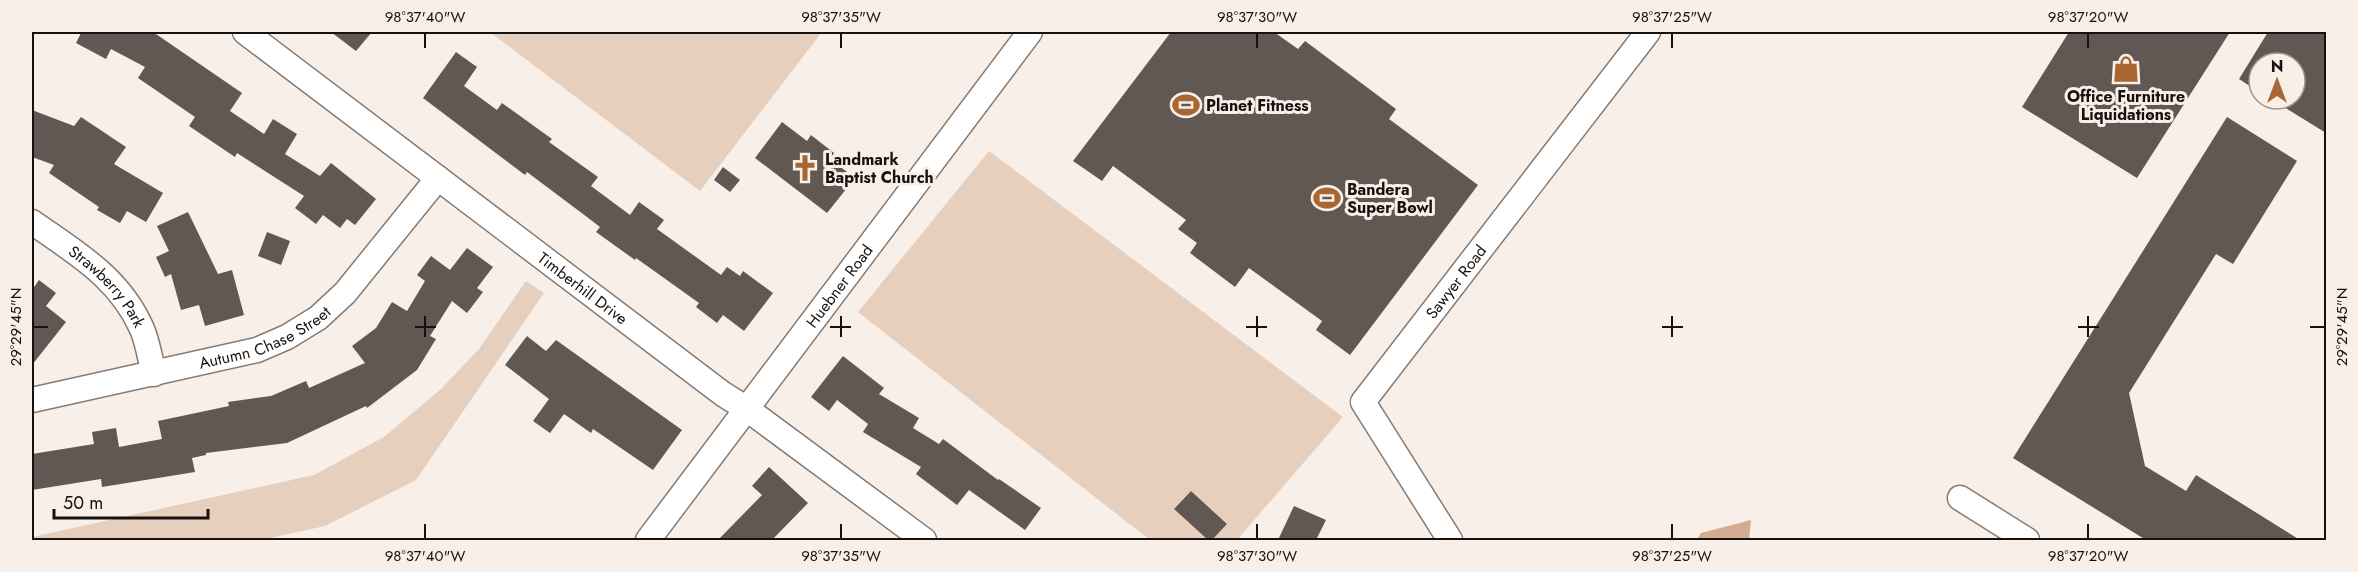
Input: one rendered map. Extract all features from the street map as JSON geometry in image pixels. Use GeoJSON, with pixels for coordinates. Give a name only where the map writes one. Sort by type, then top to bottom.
{"type":"FeatureCollection","features":[{"type":"Feature","properties":{"kind":"street","name":"Huebner Road"},"geometry":{"type":"LineString","coordinates":[[648,540],[1030,32]]}},
{"type":"Feature","properties":{"kind":"street","name":"Sawyer Road"},"geometry":{"type":"LineString","coordinates":[[1450,540],[1363,402],[1648,32]]}},
{"type":"Feature","properties":{"kind":"street","name":"Timberhill Drive"},"geometry":{"type":"LineString","coordinates":[[254,34],[438,178],[723,394],[747,409],[924,540]]}},
{"type":"Feature","properties":{"kind":"street","name":"Autumn Chase Street"},"geometry":{"type":"LineString","coordinates":[[32,400],[257,350],[287,337],[318,318],[345,293],[438,178]]}},
{"type":"Feature","properties":{"kind":"street","name":"Strawberry Park"},"geometry":{"type":"LineString","coordinates":[[32,222],[102,272],[125,299],[142,330],[154,374]]}},
{"type":"Feature","properties":{"kind":"street"},"geometry":{"type":"LineString","coordinates":[[1960,498],[2027,540]]}},
{"type":"Feature","properties":{"kind":"shaded area"},"geometry":{"type":"Polygon","coordinates":[[[490,32],[822,32],[700,191],[490,32]]]}},
{"type":"Feature","properties":{"kind":"shaded area"},"geometry":{"type":"Polygon","coordinates":[[[989,151],[1343,417],[1237,540],[1212,540],[1227,524],[1191,491],[1174,509],[1208,540],[1150,540],[858,312],[989,151]]]}},
{"type":"Feature","properties":{"kind":"shaded area"},"geometry":{"type":"Polygon","coordinates":[[[526,281],[544,293],[416,480],[325,526],[261,540],[32,540],[32,537],[314,475],[384,437],[442,388],[479,349],[526,281]]]}},
{"type":"Feature","properties":{"kind":"shaded area"},"geometry":{"type":"Polygon","coordinates":[[[1751,520],[1749,540],[1697,540],[1701,533],[1751,520]]]}},
{"type":"Feature","properties":{"kind":"building"},"geometry":{"type":"Polygon","coordinates":[[[77,32],[153,32],[242,93],[230,111],[264,134],[273,119],[297,134],[285,154],[320,176],[331,163],[376,199],[355,225],[347,219],[340,228],[323,215],[316,224],[295,208],[304,196],[237,153],[235,157],[189,126],[195,117],[138,78],[145,67],[111,49],[106,59],[76,43],[81,33],[77,32]]]}},
{"type":"Feature","properties":{"kind":"building"},"geometry":{"type":"Polygon","coordinates":[[[331,32],[372,32],[356,51],[331,32]]]}},
{"type":"Feature","properties":{"kind":"building","name":"Bandera Super Bowl"},"geometry":{"type":"Polygon","coordinates":[[[1171,32],[1274,32],[1298,49],[1305,41],[1396,109],[1389,119],[1478,185],[1350,355],[1316,330],[1322,321],[1249,268],[1235,287],[1190,253],[1197,243],[1178,229],[1186,220],[1113,166],[1102,181],[1073,161],[1171,32]]]}},
{"type":"Feature","properties":{"kind":"building","name":"Office Furniture Liquidations"},"geometry":{"type":"Polygon","coordinates":[[[2069,32],[2230,32],[2137,178],[2022,107],[2069,32]]]}},
{"type":"Feature","properties":{"kind":"building"},"geometry":{"type":"Polygon","coordinates":[[[2268,32],[2326,32],[2326,133],[2290,111],[2307,111],[2307,51],[2256,51],[2268,32]]]}},
{"type":"Feature","properties":{"kind":"building"},"geometry":{"type":"Polygon","coordinates":[[[456,52],[477,67],[464,86],[497,110],[502,103],[552,139],[549,142],[598,177],[591,186],[630,215],[639,202],[664,220],[657,229],[721,275],[727,267],[740,276],[743,271],[773,293],[744,331],[723,315],[717,323],[696,307],[699,303],[596,232],[600,227],[587,217],[527,172],[525,175],[423,98],[456,52]]]}},
{"type":"Feature","properties":{"kind":"building"},"geometry":{"type":"Polygon","coordinates":[[[2247,66],[2247,84],[2239,79],[2247,66]]]}},
{"type":"Feature","properties":{"kind":"building"},"geometry":{"type":"Polygon","coordinates":[[[32,110],[74,126],[81,117],[126,147],[114,164],[163,193],[146,222],[127,211],[120,223],[97,210],[99,207],[49,173],[54,165],[32,157],[32,110]]]}},
{"type":"Feature","properties":{"kind":"building"},"geometry":{"type":"Polygon","coordinates":[[[2227,117],[2297,161],[2233,264],[2216,254],[2129,393],[2145,466],[2186,491],[2196,475],[2300,540],[2146,540],[2013,458],[2227,117]]]}},
{"type":"Feature","properties":{"kind":"building","name":"Landmark Baptist Church"},"geometry":{"type":"Polygon","coordinates":[[[782,122],[807,141],[811,135],[834,153],[830,159],[855,178],[827,213],[755,158],[782,122]]]}},
{"type":"Feature","properties":{"kind":"building"},"geometry":{"type":"Polygon","coordinates":[[[723,167],[740,180],[730,192],[714,180],[723,167]]]}},
{"type":"Feature","properties":{"kind":"building"},"geometry":{"type":"Polygon","coordinates":[[[188,212],[218,274],[232,270],[244,315],[205,326],[199,305],[181,310],[171,274],[165,277],[156,257],[169,251],[157,226],[188,212]]]}},
{"type":"Feature","properties":{"kind":"building"},"geometry":{"type":"Polygon","coordinates":[[[267,232],[290,241],[281,265],[258,256],[267,232]]]}},
{"type":"Feature","properties":{"kind":"building"},"geometry":{"type":"Polygon","coordinates":[[[467,248],[493,267],[477,288],[483,292],[467,313],[452,301],[430,336],[436,339],[417,370],[367,408],[366,406],[287,443],[206,453],[206,455],[192,458],[195,472],[102,487],[101,479],[32,490],[32,454],[94,444],[92,432],[116,428],[119,447],[162,439],[158,421],[229,406],[228,402],[271,396],[306,381],[309,388],[365,363],[352,346],[376,328],[392,302],[407,311],[425,281],[417,275],[431,256],[450,270],[467,248]]]}},
{"type":"Feature","properties":{"kind":"building"},"geometry":{"type":"Polygon","coordinates":[[[39,280],[56,293],[46,306],[66,322],[32,365],[32,290],[39,280]]]}},
{"type":"Feature","properties":{"kind":"building"},"geometry":{"type":"Polygon","coordinates":[[[527,336],[546,351],[556,340],[682,430],[653,470],[593,429],[591,433],[564,414],[550,433],[533,421],[549,399],[505,365],[527,336]]]}},
{"type":"Feature","properties":{"kind":"building"},"geometry":{"type":"Polygon","coordinates":[[[843,356],[884,388],[879,394],[919,418],[913,428],[939,444],[943,439],[998,480],[1041,508],[1025,530],[969,490],[957,505],[916,474],[921,467],[863,432],[868,424],[837,400],[829,411],[811,397],[843,356]]]}},
{"type":"Feature","properties":{"kind":"building"},"geometry":{"type":"Polygon","coordinates":[[[769,467],[808,503],[772,540],[718,540],[762,495],[752,486],[769,467]]]}},
{"type":"Feature","properties":{"kind":"building"},"geometry":{"type":"Polygon","coordinates":[[[1191,491],[1227,524],[1212,540],[1208,540],[1174,509],[1191,491]]]}},
{"type":"Feature","properties":{"kind":"building"},"geometry":{"type":"Polygon","coordinates":[[[1294,506],[1326,520],[1316,540],[1278,540],[1294,506]]]}},
{"type":"Feature","properties":{"kind":"place","name":"Office Furniture Liquidations"},"geometry":{"type":"Point","coordinates":[2126,69]}},
{"type":"Feature","properties":{"kind":"place","name":"Planet Fitness"},"geometry":{"type":"Point","coordinates":[1186,105]}},
{"type":"Feature","properties":{"kind":"place","name":"Landmark Baptist Church"},"geometry":{"type":"Point","coordinates":[805,168]}},
{"type":"Feature","properties":{"kind":"place","name":"Bandera Super Bowl"},"geometry":{"type":"Point","coordinates":[1327,198]}}]}
